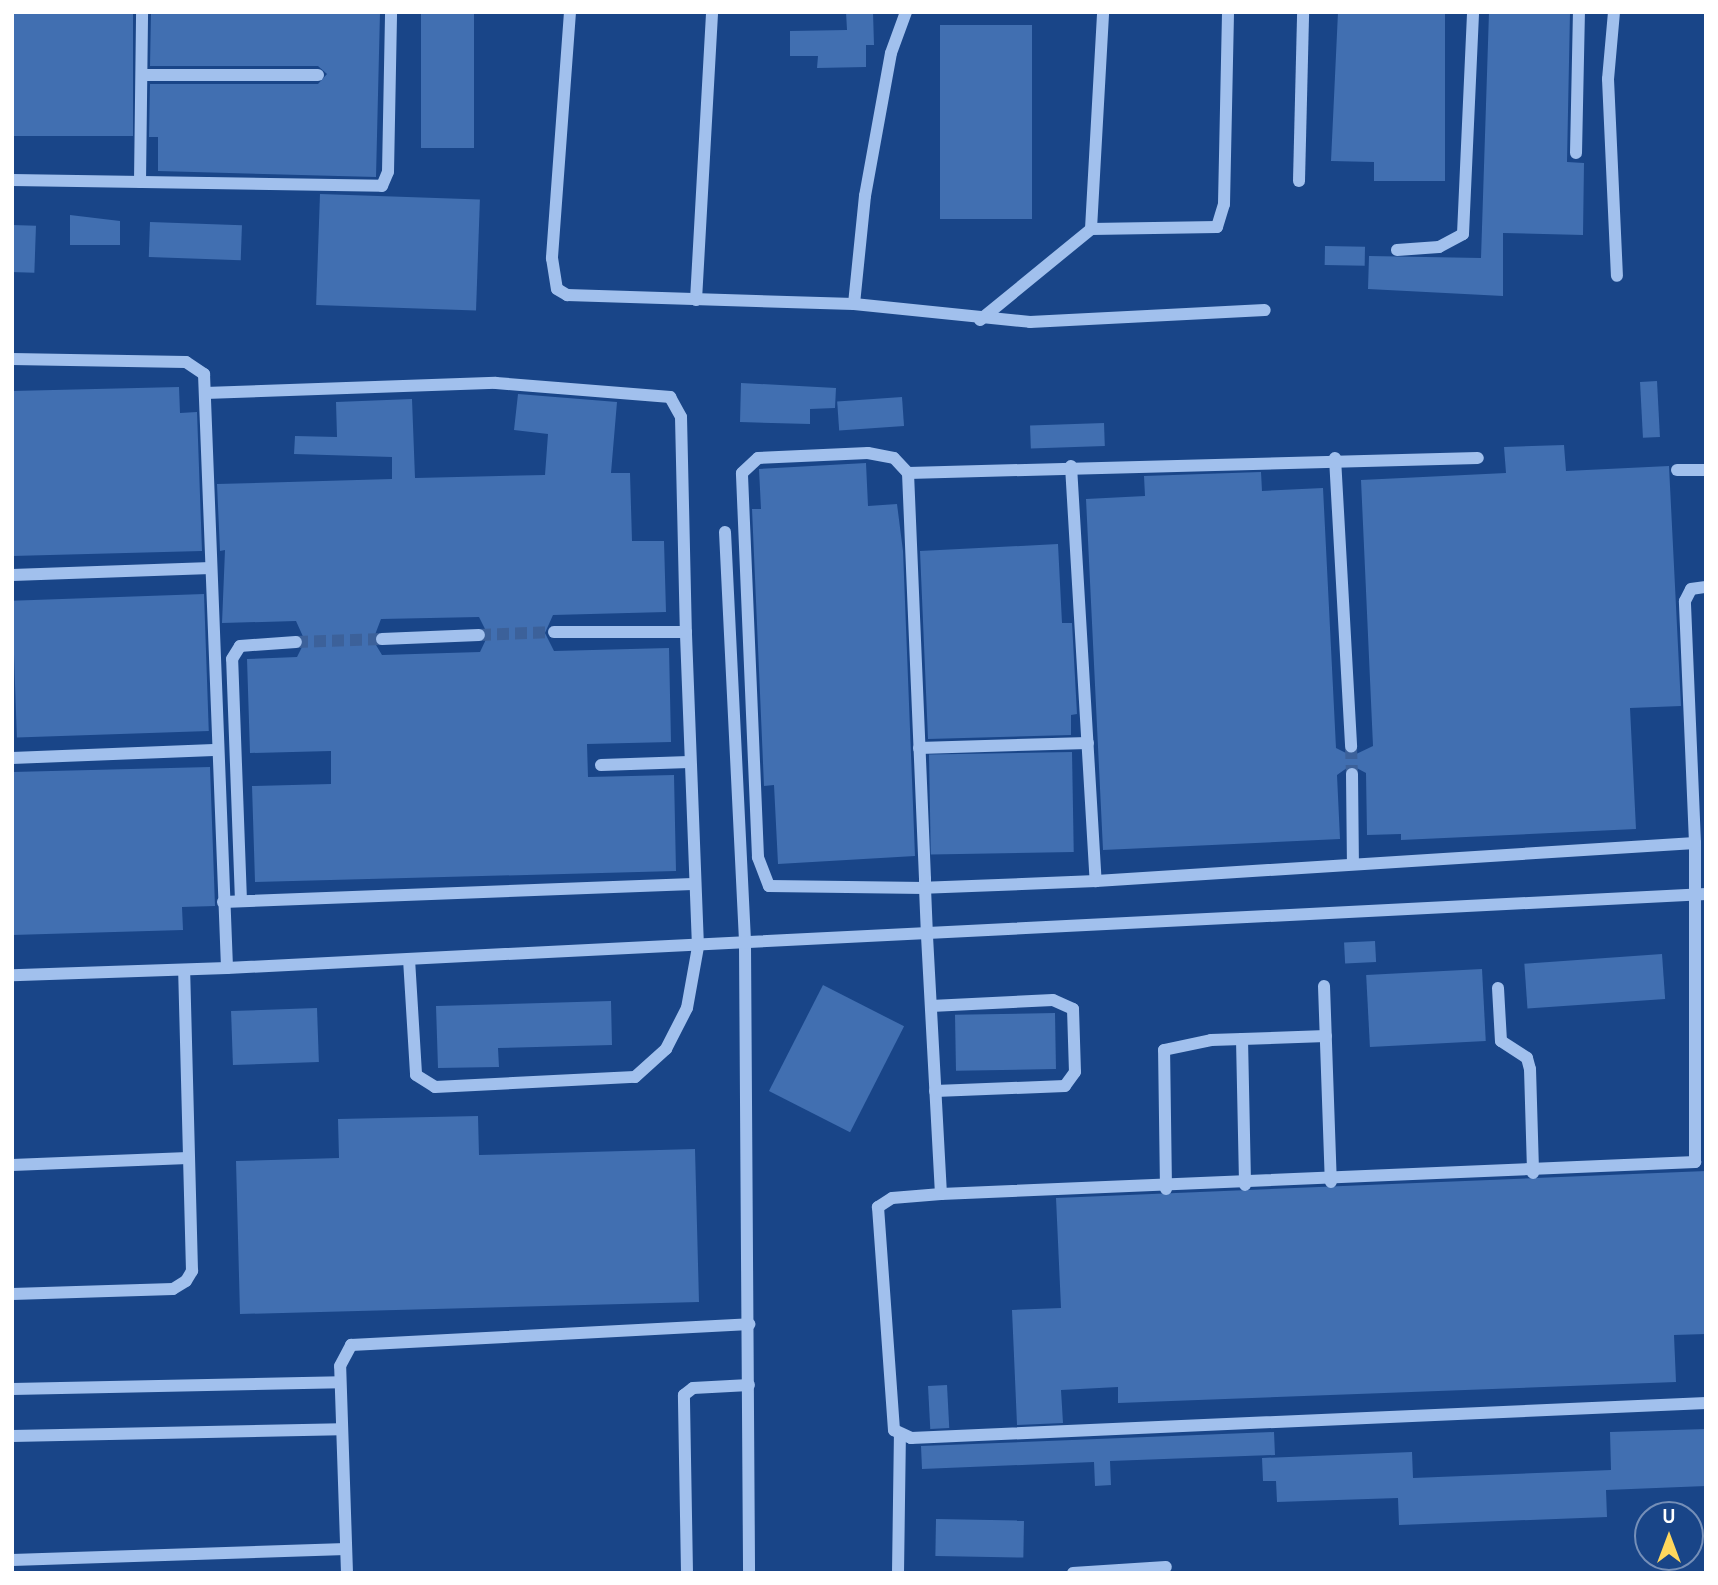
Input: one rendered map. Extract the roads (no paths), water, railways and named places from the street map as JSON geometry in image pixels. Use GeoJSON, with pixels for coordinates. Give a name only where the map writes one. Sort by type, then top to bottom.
{"type":"FeatureCollection","features":[{"type":"Feature","properties":{"kind":"lane"},"geometry":{"type":"LineString","coordinates":[[140,182],[142,12]]}},
{"type":"Feature","properties":{"kind":"lane"},"geometry":{"type":"LineString","coordinates":[[12,180],[382,186],[388,172],[391,12]]}},
{"type":"Feature","properties":{"kind":"lane"},"geometry":{"type":"LineString","coordinates":[[570,12],[552,258],[556,289],[696,300],[854,304],[980,320],[1265,310]]}},
{"type":"Feature","properties":{"kind":"lane"},"geometry":{"type":"LineString","coordinates":[[696,300],[712,12]]}},
{"type":"Feature","properties":{"kind":"lane"},"geometry":{"type":"LineString","coordinates":[[854,304],[870,170],[891,53],[906,12]]}},
{"type":"Feature","properties":{"kind":"lane"},"geometry":{"type":"LineString","coordinates":[[1091,229],[1103,12]]}},
{"type":"Feature","properties":{"kind":"lane"},"geometry":{"type":"LineString","coordinates":[[980,320],[1091,229],[1217,228],[1224,204],[1228,12]]}},
{"type":"Feature","properties":{"kind":"lane"},"geometry":{"type":"LineString","coordinates":[[1299,181],[1303,12]]}},
{"type":"Feature","properties":{"kind":"lane"},"geometry":{"type":"LineString","coordinates":[[1397,250],[1439,247],[1463,234],[1473,12]]}},
{"type":"Feature","properties":{"kind":"lane"},"geometry":{"type":"LineString","coordinates":[[1576,153],[1579,12]]}},
{"type":"Feature","properties":{"kind":"lane"},"geometry":{"type":"LineString","coordinates":[[1614,12],[1608,79],[1617,276]]}},
{"type":"Feature","properties":{"kind":"lane"},"geometry":{"type":"LineString","coordinates":[[142,75],[318,75]]}},
{"type":"Feature","properties":{"kind":"lane"},"geometry":{"type":"LineString","coordinates":[[12,359],[186,362],[204,374],[214,750],[227,968]]}},
{"type":"Feature","properties":{"kind":"lane"},"geometry":{"type":"LineString","coordinates":[[205,393],[496,383],[670,397],[681,417],[689,762],[698,947],[687,1008],[666,1049],[635,1077],[605,1081],[424,1083],[415,1066],[409,959]]}},
{"type":"Feature","properties":{"kind":"lane"},"geometry":{"type":"LineString","coordinates":[[941,1194],[927,936],[925,888],[919,748],[908,473],[894,458],[868,453],[758,458],[742,472],[740,516],[763,880],[782,888],[925,888],[1096,881],[1695,843]]}},
{"type":"Feature","properties":{"kind":"lane"},"geometry":{"type":"LineString","coordinates":[[908,473],[1335,458],[1478,458]]}},
{"type":"Feature","properties":{"kind":"lane"},"geometry":{"type":"LineString","coordinates":[[1335,458],[1351,747]]}},
{"type":"Feature","properties":{"kind":"lane"},"geometry":{"type":"LineString","coordinates":[[1071,466],[1096,881]]}},
{"type":"Feature","properties":{"kind":"lane"},"geometry":{"type":"LineString","coordinates":[[1677,470],[1706,470]]}},
{"type":"Feature","properties":{"kind":"lane"},"geometry":{"type":"LineString","coordinates":[[726,532],[745,946],[749,1573]]}},
{"type":"Feature","properties":{"kind":"lane"},"geometry":{"type":"LineString","coordinates":[[12,575],[211,568]]}},
{"type":"Feature","properties":{"kind":"lane"},"geometry":{"type":"LineString","coordinates":[[898,1573],[900,1435],[887,1398],[878,1207],[892,1198],[1688,1166],[1699,1154],[1700,895],[1695,843],[1699,807],[1685,601],[1691,589],[1706,587]]}},
{"type":"Feature","properties":{"kind":"lane"},"geometry":{"type":"LineString","coordinates":[[554,632],[686,632]]}},
{"type":"Feature","properties":{"kind":"lane"},"geometry":{"type":"LineString","coordinates":[[382,639],[479,635]]}},
{"type":"Feature","properties":{"kind":"lane"},"geometry":{"type":"LineString","coordinates":[[241,901],[232,659],[240,646],[296,642]]}},
{"type":"Feature","properties":{"kind":"lane"},"geometry":{"type":"LineString","coordinates":[[919,748],[1088,743]]}},
{"type":"Feature","properties":{"kind":"lane"},"geometry":{"type":"LineString","coordinates":[[12,758],[214,750]]}},
{"type":"Feature","properties":{"kind":"lane"},"geometry":{"type":"LineString","coordinates":[[601,765],[689,762]]}},
{"type":"Feature","properties":{"kind":"lane"},"geometry":{"type":"LineString","coordinates":[[1352,774],[1353,863]]}},
{"type":"Feature","properties":{"kind":"lane"},"geometry":{"type":"LineString","coordinates":[[223,902],[693,884]]}},
{"type":"Feature","properties":{"kind":"lane"},"geometry":{"type":"LineString","coordinates":[[12,975],[184,972],[409,959],[745,946],[1700,895]]}},
{"type":"Feature","properties":{"kind":"lane"},"geometry":{"type":"LineString","coordinates":[[12,1294],[173,1289],[186,1281],[192,1271],[184,972]]}},
{"type":"Feature","properties":{"kind":"lane"},"geometry":{"type":"LineString","coordinates":[[1324,986],[1331,1182]]}},
{"type":"Feature","properties":{"kind":"lane"},"geometry":{"type":"LineString","coordinates":[[1498,988],[1501,1041],[1527,1058],[1530,1069],[1533,1173]]}},
{"type":"Feature","properties":{"kind":"lane"},"geometry":{"type":"LineString","coordinates":[[931,1006],[1053,1000],[1073,1009],[1075,1072],[1065,1086],[935,1091]]}},
{"type":"Feature","properties":{"kind":"lane"},"geometry":{"type":"LineString","coordinates":[[1166,1189],[1164,1050],[1242,1039],[1326,1036]]}},
{"type":"Feature","properties":{"kind":"lane"},"geometry":{"type":"LineString","coordinates":[[1242,1039],[1245,1185]]}},
{"type":"Feature","properties":{"kind":"lane"},"geometry":{"type":"LineString","coordinates":[[12,1165],[188,1158]]}},
{"type":"Feature","properties":{"kind":"lane"},"geometry":{"type":"LineString","coordinates":[[347,1573],[340,1382],[343,1355],[360,1341],[749,1324]]}},
{"type":"Feature","properties":{"kind":"lane"},"geometry":{"type":"LineString","coordinates":[[12,1389],[340,1382]]}},
{"type":"Feature","properties":{"kind":"lane"},"geometry":{"type":"LineString","coordinates":[[687,1573],[684,1395],[693,1388],[749,1385]]}},
{"type":"Feature","properties":{"kind":"lane"},"geometry":{"type":"LineString","coordinates":[[900,1435],[1706,1403]]}},
{"type":"Feature","properties":{"kind":"lane"},"geometry":{"type":"LineString","coordinates":[[12,1436],[340,1429]]}},
{"type":"Feature","properties":{"kind":"lane"},"geometry":{"type":"LineString","coordinates":[[12,1560],[346,1549]]}},
{"type":"Feature","properties":{"kind":"lane"},"geometry":{"type":"LineString","coordinates":[[1073,1573],[1166,1567]]}},
{"type":"Feature","properties":{"kind":"tunnel"},"geometry":{"type":"LineString","coordinates":[[479,635],[554,632]]}},
{"type":"Feature","properties":{"kind":"tunnel"},"geometry":{"type":"LineString","coordinates":[[296,642],[382,639]]}},
{"type":"Feature","properties":{"kind":"tunnel"},"geometry":{"type":"LineString","coordinates":[[1351,747],[1352,774]]}}]}
